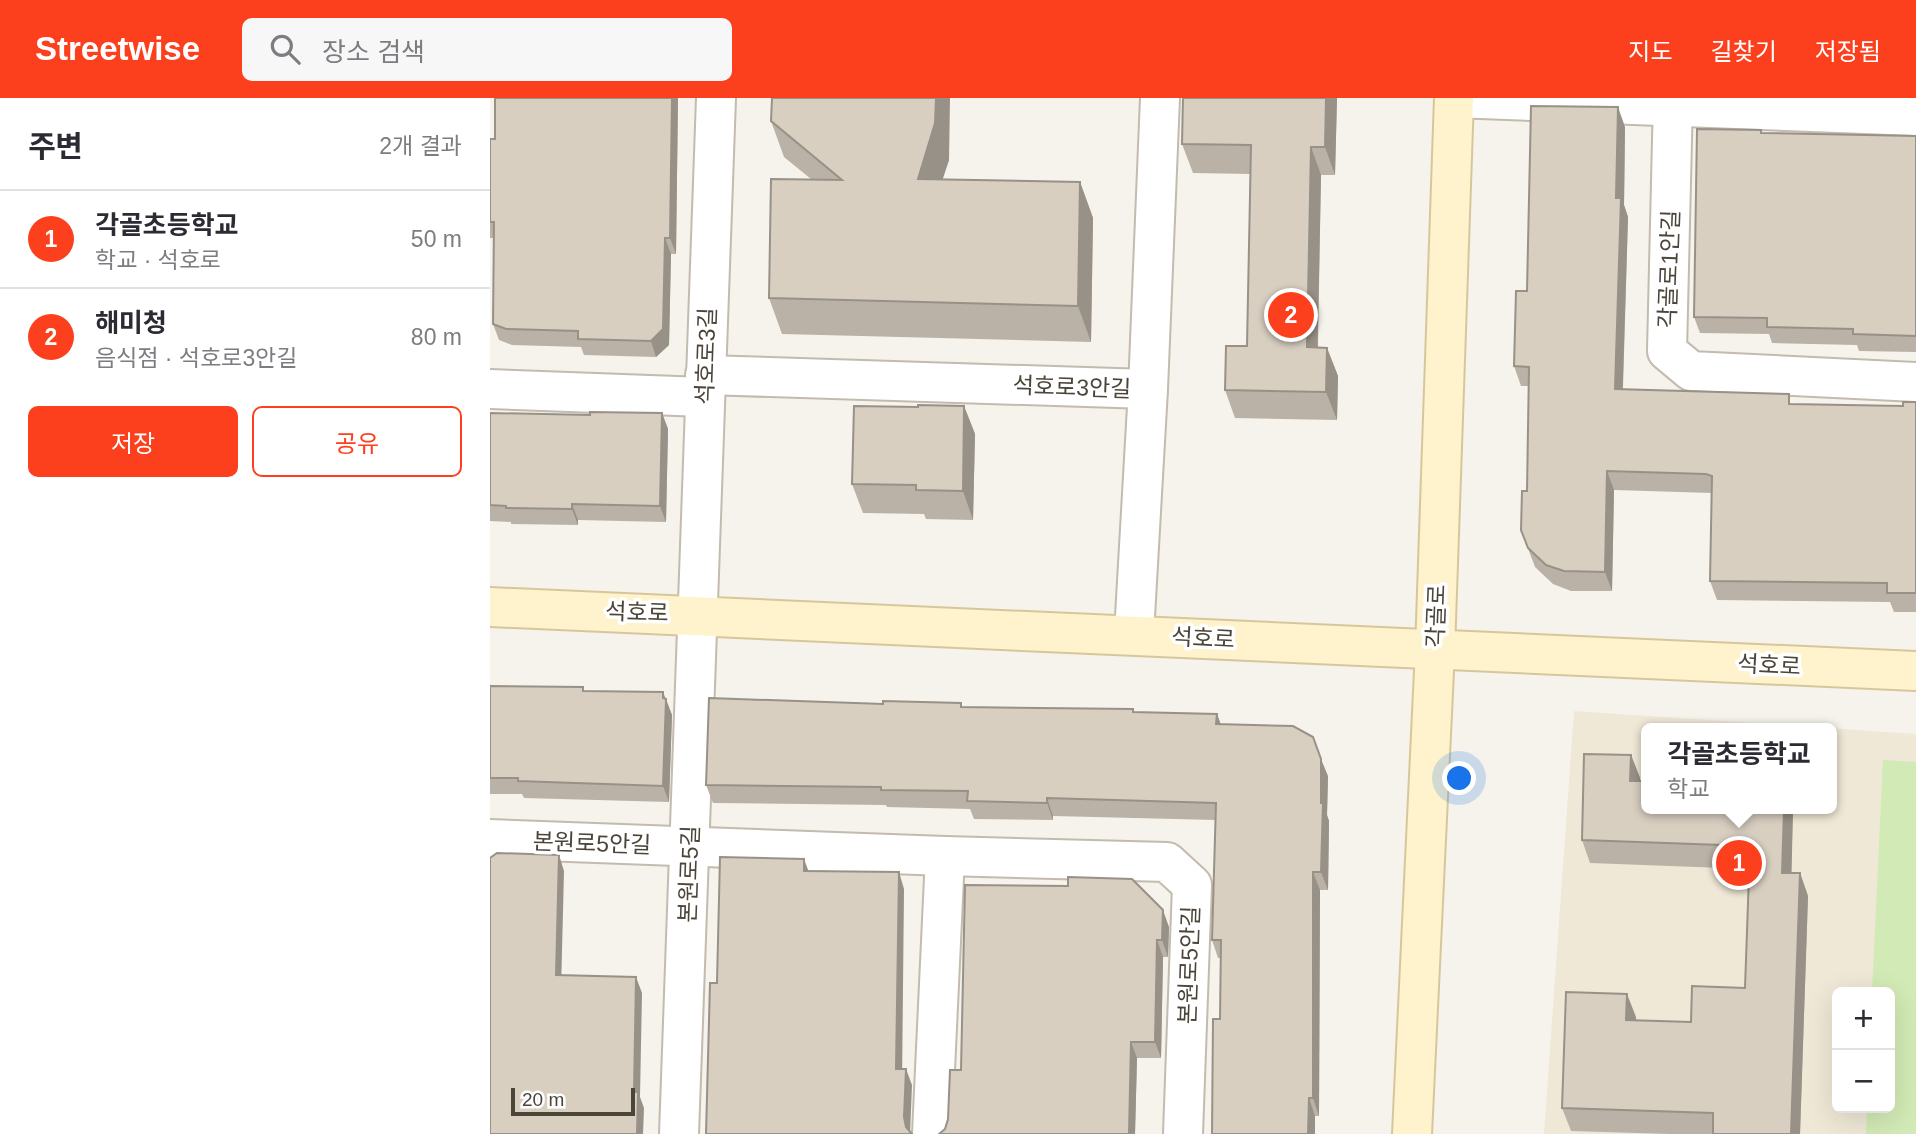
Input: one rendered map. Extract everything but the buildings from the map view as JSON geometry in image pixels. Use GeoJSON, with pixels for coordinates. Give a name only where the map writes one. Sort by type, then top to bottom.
{"type":"FeatureCollection","features":[{"type":"Feature","properties":{"kind":"main road","name":"각골로"},"geometry":{"type":"LineString","coordinates":[[1412,1134],[1435,650],[1454,98]]}},
{"type":"Feature","properties":{"kind":"main road","name":"석호로"},"geometry":{"type":"LineString","coordinates":[[490,607],[1916,671]]}},
{"type":"Feature","properties":{"kind":"street","name":"석호로3길"},"geometry":{"type":"LineString","coordinates":[[698,615],[716,98]]}},
{"type":"Feature","properties":{"kind":"street","name":"석호로3안길"},"geometry":{"type":"LineString","coordinates":[[490,389],[705,386],[1148,389],[1160,98]]}},
{"type":"Feature","properties":{"kind":"street"},"geometry":{"type":"LineString","coordinates":[[1454,98],[1673,102],[1916,116]]}},
{"type":"Feature","properties":{"kind":"street","name":"각골로1안길"},"geometry":{"type":"LineString","coordinates":[[1673,102],[1667,351],[1692,371],[1916,382]]}},
{"type":"Feature","properties":{"kind":"street"},"geometry":{"type":"LineString","coordinates":[[1134,634],[1148,389]]}},
{"type":"Feature","properties":{"kind":"street","name":"본원로5길"},"geometry":{"type":"LineString","coordinates":[[679,1134],[698,615]]}},
{"type":"Feature","properties":{"kind":"street","name":"본원로5안길"},"geometry":{"type":"LineString","coordinates":[[490,839],[1167,862],[1192,885],[1183,1134]]}},
{"type":"Feature","properties":{"kind":"street"},"geometry":{"type":"LineString","coordinates":[[932,1134],[945,856]]}},
{"type":"Feature","properties":{"kind":"shaded area"},"geometry":{"type":"Polygon","coordinates":[[[1574,711],[1753,723],[1641,723],[1641,814],[1837,814],[1837,728],[1916,734],[1916,1134],[1544,1134],[1574,711]]]}},
{"type":"Feature","properties":{"kind":"green space"},"geometry":{"type":"Polygon","coordinates":[[[1883,760],[1916,762],[1916,1134],[1866,1134],[1867,1113],[1895,1113],[1895,987],[1872,987],[1883,760]]]}},
{"type":"Feature","properties":{"kind":"place","name":"해미청"},"geometry":{"type":"Point","coordinates":[1291,315]}},
{"type":"Feature","properties":{"kind":"place","name":"각골초등학교"},"geometry":{"type":"Point","coordinates":[1739,863]}}]}
